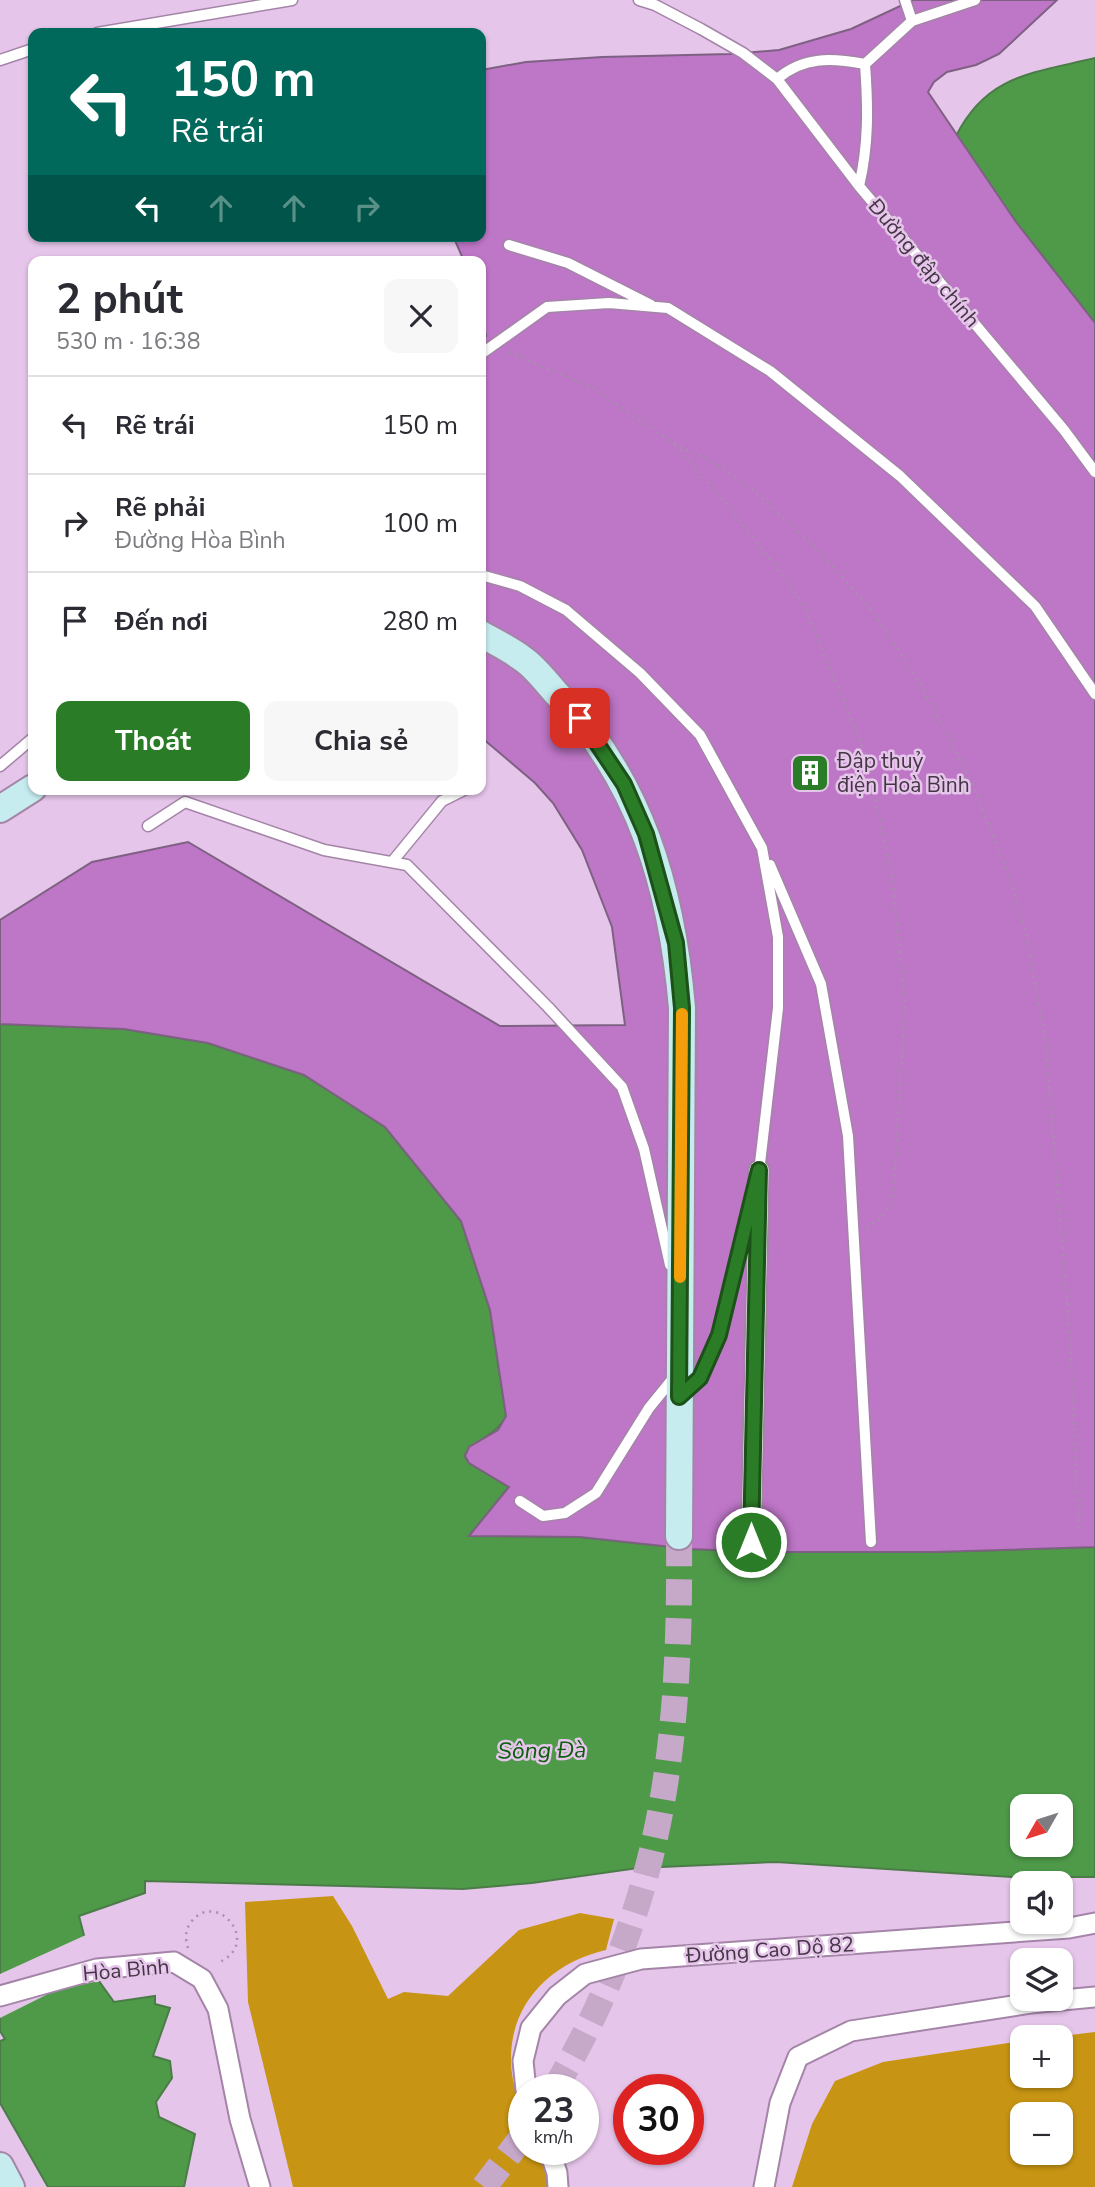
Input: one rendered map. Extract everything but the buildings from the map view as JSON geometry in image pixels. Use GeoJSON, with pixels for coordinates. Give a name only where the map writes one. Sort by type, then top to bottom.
{"type":"FeatureCollection","features":[{"type":"Feature","properties":{"kind":"main road"},"geometry":{"type":"LineString","coordinates":[[486,637],[524,660],[580,718],[624,784],[646,834],[676,943],[682,1008],[679,1536]]}},
{"type":"Feature","properties":{"kind":"main road"},"geometry":{"type":"LineString","coordinates":[[0,808],[28,791]]}},
{"type":"Feature","properties":{"kind":"main road"},"geometry":{"type":"LineString","coordinates":[[0,2166],[11,2187]]}},
{"type":"Feature","properties":{"kind":"street"},"geometry":{"type":"LineString","coordinates":[[751,1542],[759,1170]]}},
{"type":"Feature","properties":{"kind":"street","name":"Đường Cao Dộ 82"},"geometry":{"type":"LineString","coordinates":[[524,2074],[523,2062],[531,2028],[557,1996],[584,1974],[641,1959],[1069,1928],[1095,1923]]}},
{"type":"Feature","properties":{"kind":"street","name":"Hòa Bình"},"geometry":{"type":"LineString","coordinates":[[0,1996],[97,1969],[181,1956],[202,1979],[218,2009],[240,2119],[260,2187]]}},
{"type":"Feature","properties":{"kind":"street"},"geometry":{"type":"LineString","coordinates":[[764,2187],[780,2103],[798,2057],[850,2031],[1031,2003],[1095,1997]]}},
{"type":"Feature","properties":{"kind":"street"},"geometry":{"type":"LineString","coordinates":[[554,2165],[558,2187]]}},
{"type":"Feature","properties":{"kind":"lane"},"geometry":{"type":"LineString","coordinates":[[127,28],[292,0]]}},
{"type":"Feature","properties":{"kind":"lane"},"geometry":{"type":"LineString","coordinates":[[639,0],[655,5],[712,35],[777,79],[859,186]]}},
{"type":"Feature","properties":{"kind":"lane"},"geometry":{"type":"LineString","coordinates":[[905,0],[912,21]]}},
{"type":"Feature","properties":{"kind":"lane"},"geometry":{"type":"LineString","coordinates":[[777,79],[811,59],[838,59],[865,64],[912,21],[975,0]]}},
{"type":"Feature","properties":{"kind":"lane"},"geometry":{"type":"LineString","coordinates":[[0,60],[28,51]]}},
{"type":"Feature","properties":{"kind":"lane","name":"Đường đập chính"},"geometry":{"type":"LineString","coordinates":[[865,64],[869,115],[867,153],[859,186],[1064,430],[1095,472]]}},
{"type":"Feature","properties":{"kind":"lane"},"geometry":{"type":"LineString","coordinates":[[509,245],[568,263],[655,307]]}},
{"type":"Feature","properties":{"kind":"lane"},"geometry":{"type":"LineString","coordinates":[[486,350],[547,307],[609,303],[668,308],[770,371],[901,476],[1035,606],[1095,694]]}},
{"type":"Feature","properties":{"kind":"lane"},"geometry":{"type":"LineString","coordinates":[[486,576],[520,586],[566,610],[640,673],[700,735],[762,848],[821,984],[848,1136],[871,1542]]}},
{"type":"Feature","properties":{"kind":"lane"},"geometry":{"type":"LineString","coordinates":[[0,766],[28,742]]}},
{"type":"Feature","properties":{"kind":"lane"},"geometry":{"type":"LineString","coordinates":[[392,862],[442,801],[454,795]]}},
{"type":"Feature","properties":{"kind":"lane"},"geometry":{"type":"LineString","coordinates":[[148,826],[185,802],[324,850],[407,865],[548,1007],[622,1087],[643,1149],[680,1299]]}},
{"type":"Feature","properties":{"kind":"lane"},"geometry":{"type":"LineString","coordinates":[[679,1397],[700,1378],[719,1335],[759,1170],[778,1008],[778,949],[762,848]]}},
{"type":"Feature","properties":{"kind":"lane"},"geometry":{"type":"LineString","coordinates":[[520,1501],[543,1516],[565,1513],[596,1493],[649,1408],[680,1370]]}},
{"type":"Feature","properties":{"kind":"path"},"geometry":{"type":"LineString","coordinates":[[492,345],[593,388],[674,444],[710,460],[751,488],[811,543],[873,611],[920,683],[973,785],[1009,877],[1026,933],[1045,1036],[1070,1338],[1079,1534]]}},
{"type":"Feature","properties":{"kind":"path"},"geometry":{"type":"LineString","coordinates":[[674,444],[727,505],[802,601],[866,755],[892,876],[905,1006],[893,1199],[881,1218],[854,1237]]}},
{"type":"Feature","properties":{"kind":"path"},"geometry":{"type":"LineString","coordinates":[[181,1956],[189,1925],[201,1914],[218,1913],[232,1923],[237,1939],[231,1954],[217,1963]]}},
{"type":"Feature","properties":{"kind":"shaded area"},"geometry":{"type":"Polygon","coordinates":[[[333,1896],[352,1926],[388,1999],[404,1992],[448,1996],[519,1930],[580,1913],[614,1919],[606,1950],[564,1967],[546,1980],[521,2014],[514,2034],[511,2056],[512,2074],[508,2074],[508,2165],[543,2165],[549,2187],[293,2187],[248,2002],[245,1902],[333,1896]]]}},
{"type":"Feature","properties":{"kind":"shaded area"},"geometry":{"type":"Polygon","coordinates":[[[1095,2032],[1095,2187],[792,2187],[812,2124],[835,2081],[883,2062],[1010,2043],[1010,2088],[1073,2088],[1073,2035],[1095,2032]]]}},
{"type":"Feature","properties":{"kind":"water"},"geometry":{"type":"Polygon","coordinates":[[[1095,58],[1095,323],[1016,222],[956,136],[968,115],[982,100],[1014,79],[1095,58]]]}},
{"type":"Feature","properties":{"kind":"water","name":"Sông Đà"},"geometry":{"type":"Polygon","coordinates":[[[0,1024],[124,1029],[208,1043],[304,1075],[385,1127],[461,1221],[490,1310],[506,1416],[496,1429],[465,1456],[469,1463],[509,1487],[469,1536],[580,1537],[690,1549],[771,1552],[934,1552],[1095,1547],[1095,1877],[1073,1877],[1073,1871],[1010,1871],[1010,1877],[776,1862],[638,1868],[532,1883],[463,1889],[145,1881],[145,1893],[79,1916],[94,1974],[114,2002],[155,1996],[155,2004],[170,2008],[153,2056],[170,2061],[172,2078],[156,2102],[159,2117],[195,2134],[184,2187],[48,2187],[0,2103],[0,2041],[5,2039],[0,2031],[0,1024]]]}},
{"type":"Feature","properties":{"kind":"pier"},"geometry":{"type":"Polygon","coordinates":[[[88,1934],[98,1973],[103,1980],[54,1991],[0,2018],[0,1974],[88,1934]]]}},
{"type":"Feature","properties":{"kind":"tunnel"},"geometry":{"type":"LineString","coordinates":[[563,2074],[591,2021],[620,1954],[642,1889],[658,1823],[669,1756],[676,1686],[679,1536]]}},
{"type":"Feature","properties":{"kind":"tunnel"},"geometry":{"type":"LineString","coordinates":[[484,2187],[508,2156]]}},
{"type":"Feature","properties":{"kind":"slow traffic"},"geometry":{"type":"LineString","coordinates":[[680,1277],[682,1014]]}},
{"type":"Feature","properties":{"kind":"place","name":"Đập thuỷ điện Hoà Bình"},"geometry":{"type":"Point","coordinates":[810,773]}},
{"type":"Feature","properties":{"kind":"route"},"geometry":{"type":"LineString","coordinates":[[580,718],[624,784],[646,834],[676,943],[682,1008],[679,1397],[700,1378],[719,1335],[759,1170],[751,1542]]}}]}
